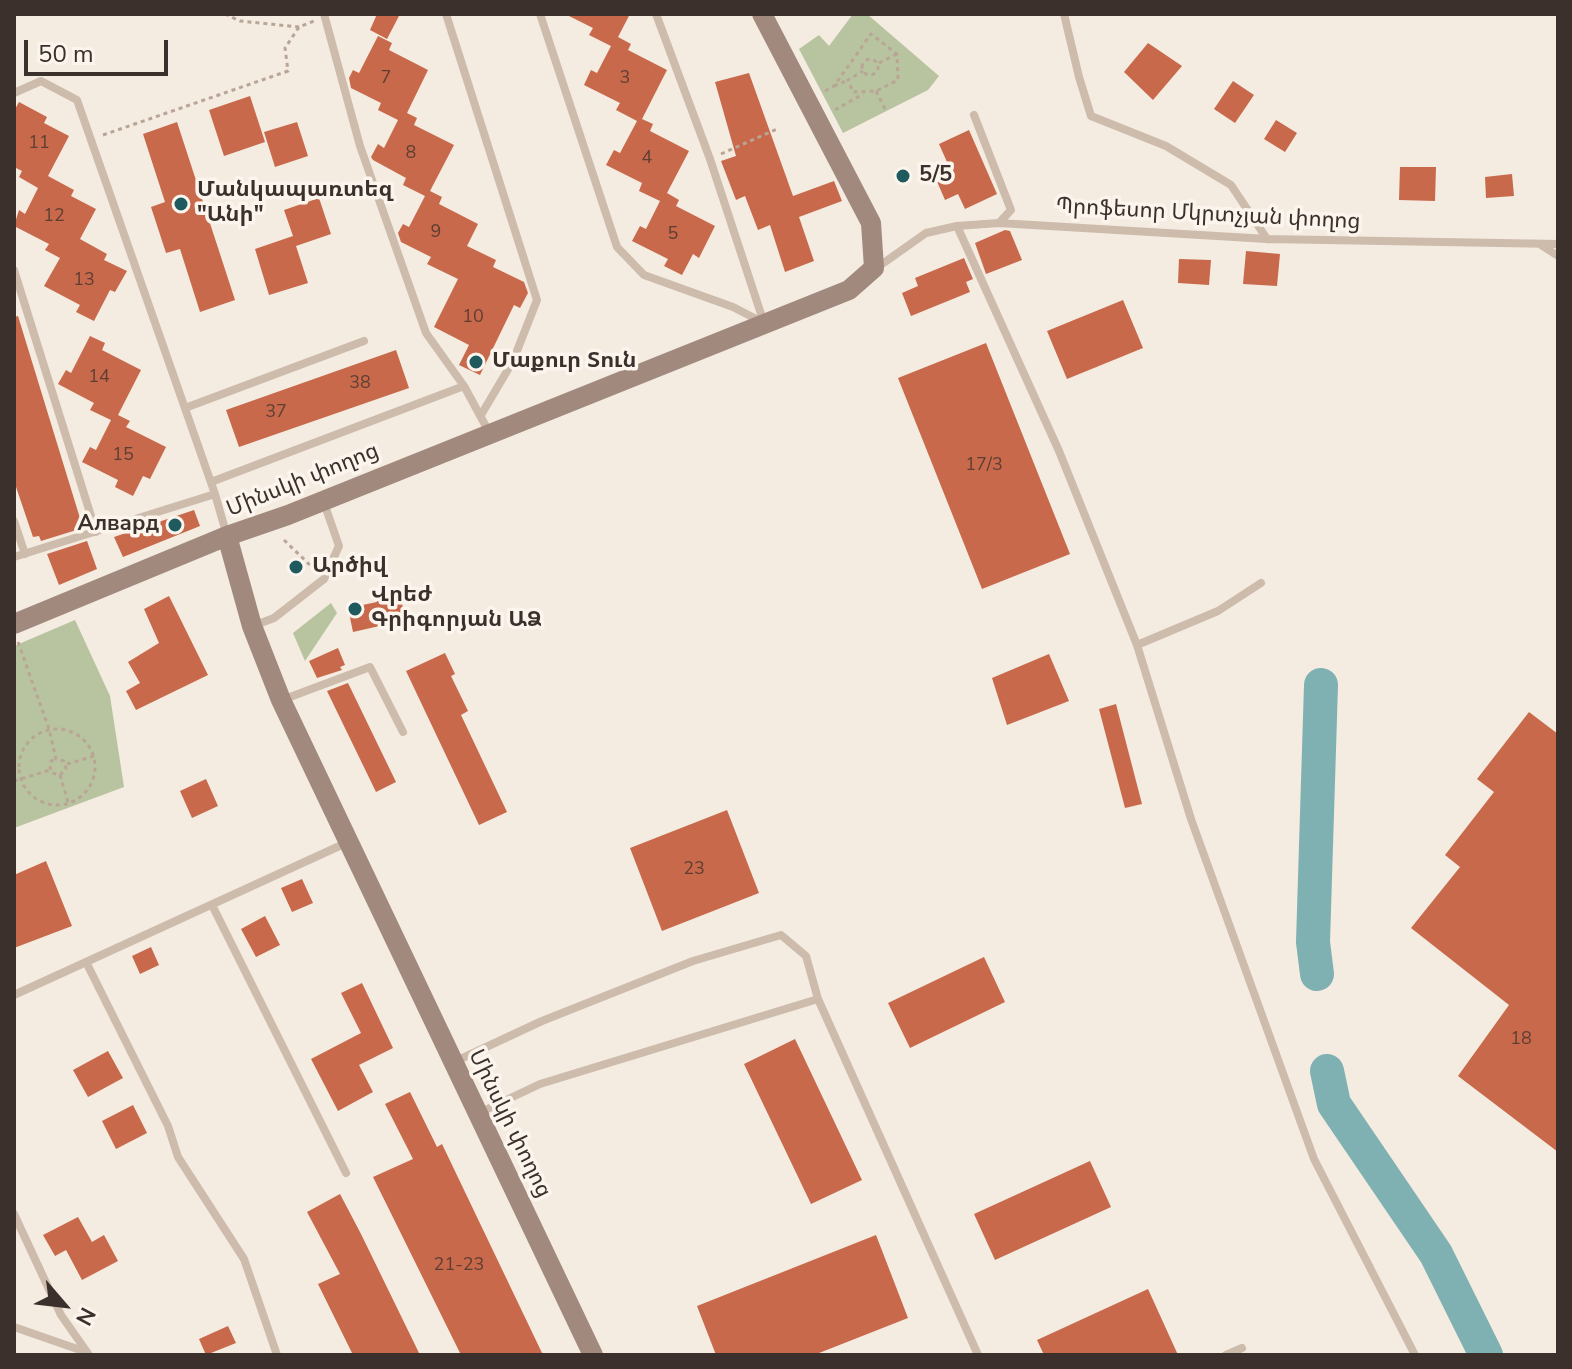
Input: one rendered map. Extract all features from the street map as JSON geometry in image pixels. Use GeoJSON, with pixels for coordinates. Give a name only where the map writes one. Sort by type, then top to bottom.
{"type":"FeatureCollection","features":[{"type":"Feature","properties":{"kind":"main road"},"geometry":{"type":"LineString","coordinates":[[762,14],[871,223],[874,268],[870,272]]}},
{"type":"Feature","properties":{"kind":"main road","name":"Մինսկի փողոց"},"geometry":{"type":"LineString","coordinates":[[593,1355],[281,700],[252,626],[227,536],[323,500],[485,423],[764,324],[849,290],[870,272]]}},
{"type":"Feature","properties":{"kind":"main road"},"geometry":{"type":"LineString","coordinates":[[14,624],[227,536]]}},
{"type":"Feature","properties":{"kind":"lane"},"geometry":{"type":"LineString","coordinates":[[446,14],[537,300],[485,423]]}},
{"type":"Feature","properties":{"kind":"lane"},"geometry":{"type":"LineString","coordinates":[[540,14],[617,247],[644,275],[733,307],[764,324]]}},
{"type":"Feature","properties":{"kind":"lane"},"geometry":{"type":"LineString","coordinates":[[656,14],[710,159],[764,324]]}},
{"type":"Feature","properties":{"kind":"lane"},"geometry":{"type":"LineString","coordinates":[[1064,14],[1091,116],[1166,146],[1231,185],[1267,239]]}},
{"type":"Feature","properties":{"kind":"lane"},"geometry":{"type":"LineString","coordinates":[[324,15],[360,146],[426,333],[464,386],[485,423]]}},
{"type":"Feature","properties":{"kind":"lane"},"geometry":{"type":"LineString","coordinates":[[14,93],[41,81],[77,100],[211,482],[227,536]]}},
{"type":"Feature","properties":{"kind":"lane"},"geometry":{"type":"LineString","coordinates":[[974,115],[1011,210],[999,223]]}},
{"type":"Feature","properties":{"kind":"lane","name":"Պրոֆեսոր Մկրտչյան փողոց"},"geometry":{"type":"LineString","coordinates":[[870,272],[926,233],[957,226],[999,223],[1267,239],[1558,244]]}},
{"type":"Feature","properties":{"kind":"lane"},"geometry":{"type":"LineString","coordinates":[[957,226],[1059,451],[1137,645],[1191,819],[1314,1159],[1415,1355]]}},
{"type":"Feature","properties":{"kind":"lane"},"geometry":{"type":"LineString","coordinates":[[1540,244],[1558,256]]}},
{"type":"Feature","properties":{"kind":"lane"},"geometry":{"type":"LineString","coordinates":[[14,270],[96,532]]}},
{"type":"Feature","properties":{"kind":"lane"},"geometry":{"type":"LineString","coordinates":[[185,408],[364,341]]}},
{"type":"Feature","properties":{"kind":"lane"},"geometry":{"type":"LineString","coordinates":[[211,482],[464,386]]}},
{"type":"Feature","properties":{"kind":"lane"},"geometry":{"type":"LineString","coordinates":[[14,557],[215,494]]}},
{"type":"Feature","properties":{"kind":"lane"},"geometry":{"type":"LineString","coordinates":[[252,626],[274,618],[324,579],[339,546],[323,500]]}},
{"type":"Feature","properties":{"kind":"lane"},"geometry":{"type":"LineString","coordinates":[[14,521],[25,554]]}},
{"type":"Feature","properties":{"kind":"lane"},"geometry":{"type":"LineString","coordinates":[[1137,645],[1218,611],[1261,583]]}},
{"type":"Feature","properties":{"kind":"lane"},"geometry":{"type":"LineString","coordinates":[[281,700],[370,667],[403,732]]}},
{"type":"Feature","properties":{"kind":"lane"},"geometry":{"type":"LineString","coordinates":[[14,995],[347,843]]}},
{"type":"Feature","properties":{"kind":"lane"},"geometry":{"type":"LineString","coordinates":[[212,905],[346,1173]]}},
{"type":"Feature","properties":{"kind":"lane"},"geometry":{"type":"LineString","coordinates":[[453,1062],[542,1021],[641,981],[693,961],[781,935],[806,956],[818,999],[978,1355]]}},
{"type":"Feature","properties":{"kind":"lane"},"geometry":{"type":"LineString","coordinates":[[86,962],[168,1126],[178,1157],[244,1259],[277,1355]]}},
{"type":"Feature","properties":{"kind":"lane"},"geometry":{"type":"LineString","coordinates":[[479,1113],[540,1084],[818,999]]}},
{"type":"Feature","properties":{"kind":"lane"},"geometry":{"type":"LineString","coordinates":[[14,1214],[61,1315],[88,1354]]}},
{"type":"Feature","properties":{"kind":"lane"},"geometry":{"type":"LineString","coordinates":[[14,1327],[88,1354]]}},
{"type":"Feature","properties":{"kind":"lane"},"geometry":{"type":"LineString","coordinates":[[1226,1355],[1242,1348]]}},
{"type":"Feature","properties":{"kind":"path"},"geometry":{"type":"LineString","coordinates":[[225,14],[240,21],[299,27]]}},
{"type":"Feature","properties":{"kind":"path"},"geometry":{"type":"LineString","coordinates":[[89,140],[288,71],[285,48],[299,27],[324,15]]}},
{"type":"Feature","properties":{"kind":"path"},"geometry":{"type":"LineString","coordinates":[[834,86],[871,34],[897,54]]}},
{"type":"Feature","properties":{"kind":"path"},"geometry":{"type":"LineString","coordinates":[[808,102],[863,71],[865,61],[861,48]]}},
{"type":"Feature","properties":{"kind":"path"},"geometry":{"type":"LineString","coordinates":[[877,63],[897,54]]}},
{"type":"Feature","properties":{"kind":"path"},"geometry":{"type":"LineString","coordinates":[[848,80],[853,92],[867,92],[898,80],[897,54]]}},
{"type":"Feature","properties":{"kind":"path"},"geometry":{"type":"LineString","coordinates":[[865,61],[877,63]]}},
{"type":"Feature","properties":{"kind":"path"},"geometry":{"type":"LineString","coordinates":[[863,71],[869,75],[876,73],[877,63]]}},
{"type":"Feature","properties":{"kind":"path"},"geometry":{"type":"LineString","coordinates":[[876,91],[886,111]]}},
{"type":"Feature","properties":{"kind":"path"},"geometry":{"type":"LineString","coordinates":[[832,112],[867,92]]}},
{"type":"Feature","properties":{"kind":"path"},"geometry":{"type":"LineString","coordinates":[[710,159],[777,129]]}},
{"type":"Feature","properties":{"kind":"path"},"geometry":{"type":"LineString","coordinates":[[284,540],[324,579]]}},
{"type":"Feature","properties":{"kind":"path"},"geometry":{"type":"LineString","coordinates":[[14,631],[49,729],[56,759]]}},
{"type":"Feature","properties":{"kind":"path"},"geometry":{"type":"LineString","coordinates":[[60,728],[81,737],[94,756],[95,766],[89,786],[83,795],[68,803],[43,803],[26,790],[20,779],[18,769],[23,748],[38,733],[49,729],[60,728]]}},
{"type":"Feature","properties":{"kind":"path"},"geometry":{"type":"LineString","coordinates":[[66,764],[94,756]]}},
{"type":"Feature","properties":{"kind":"path"},"geometry":{"type":"LineString","coordinates":[[50,770],[51,761],[56,759],[66,764]]}},
{"type":"Feature","properties":{"kind":"path"},"geometry":{"type":"LineString","coordinates":[[60,775],[66,764]]}},
{"type":"Feature","properties":{"kind":"path"},"geometry":{"type":"LineString","coordinates":[[14,781],[50,770]]}},
{"type":"Feature","properties":{"kind":"path"},"geometry":{"type":"LineString","coordinates":[[50,770],[60,775]]}},
{"type":"Feature","properties":{"kind":"path"},"geometry":{"type":"LineString","coordinates":[[60,775],[68,803]]}},
{"type":"Feature","properties":{"kind":"green space"},"geometry":{"type":"Polygon","coordinates":[[[853,14],[867,14],[939,76],[928,90],[843,133],[799,49],[819,35],[829,46],[853,14]]]}},
{"type":"Feature","properties":{"kind":"green space"},"geometry":{"type":"Polygon","coordinates":[[[331,603],[337,613],[305,661],[293,633],[331,603]]]}},
{"type":"Feature","properties":{"kind":"green space"},"geometry":{"type":"Polygon","coordinates":[[[75,620],[110,696],[124,787],[14,828],[14,646],[75,620]]]}},
{"type":"Feature","properties":{"kind":"building"},"geometry":{"type":"Polygon","coordinates":[[[377,14],[400,14],[387,39],[370,30],[377,14]]]}},
{"type":"Feature","properties":{"kind":"building"},"geometry":{"type":"Polygon","coordinates":[[[565,14],[630,14],[618,37],[631,44],[628,50],[667,70],[642,119],[653,124],[650,131],[689,151],[667,193],[679,200],[676,206],[715,226],[699,258],[693,254],[682,275],[664,266],[668,259],[632,241],[640,226],[646,229],[660,201],[639,191],[642,183],[606,165],[614,150],[620,153],[637,121],[616,110],[620,103],[584,85],[591,70],[597,73],[611,46],[589,35],[593,28],[565,14]]]}},
{"type":"Feature","properties":{"kind":"building"},"geometry":{"type":"Polygon","coordinates":[[[378,36],[392,43],[389,50],[428,70],[407,113],[417,118],[414,125],[454,145],[430,191],[442,197],[439,204],[478,224],[467,246],[496,260],[493,267],[524,282],[528,293],[520,308],[514,305],[480,375],[459,365],[469,345],[434,327],[458,279],[427,264],[431,257],[401,242],[398,233],[403,224],[409,227],[425,196],[403,185],[406,178],[371,157],[378,144],[384,148],[398,120],[378,110],[381,103],[351,88],[349,78],[353,70],[359,73],[378,36]]]}},
{"type":"Feature","properties":{"kind":"building"},"geometry":{"type":"Polygon","coordinates":[[[1148,43],[1182,66],[1153,100],[1124,72],[1148,43]]]}},
{"type":"Feature","properties":{"kind":"building"},"geometry":{"type":"Polygon","coordinates":[[[749,73],[793,196],[834,181],[842,201],[799,217],[814,261],[785,272],[770,225],[758,230],[745,196],[736,200],[721,161],[736,156],[715,82],[749,73]]]}},
{"type":"Feature","properties":{"kind":"building"},"geometry":{"type":"Polygon","coordinates":[[[1233,81],[1254,95],[1235,123],[1214,109],[1233,81]]]}},
{"type":"Feature","properties":{"kind":"building"},"geometry":{"type":"Polygon","coordinates":[[[250,96],[265,142],[224,156],[209,110],[250,96]]]}},
{"type":"Feature","properties":{"kind":"building"},"geometry":{"type":"Polygon","coordinates":[[[19,102],[47,117],[44,123],[69,136],[48,176],[74,190],[71,196],[96,209],[80,239],[107,254],[104,260],[127,271],[115,292],[110,290],[94,321],[76,312],[80,305],[44,286],[60,258],[45,250],[49,244],[14,226],[19,210],[25,214],[38,188],[19,177],[22,171],[14,167],[14,111],[19,102]]]}},
{"type":"Feature","properties":{"kind":"building"},"geometry":{"type":"Polygon","coordinates":[[[1276,120],[1297,133],[1285,152],[1264,139],[1276,120]]]}},
{"type":"Feature","properties":{"kind":"building"},"geometry":{"type":"Polygon","coordinates":[[[177,122],[235,300],[200,312],[180,249],[166,253],[151,207],[165,202],[143,134],[177,122]]]}},
{"type":"Feature","properties":{"kind":"building"},"geometry":{"type":"Polygon","coordinates":[[[297,122],[308,156],[275,167],[264,132],[297,122]]]}},
{"type":"Feature","properties":{"kind":"building"},"geometry":{"type":"Polygon","coordinates":[[[969,130],[997,194],[965,209],[958,194],[945,200],[932,170],[947,162],[939,144],[969,130]]]}},
{"type":"Feature","properties":{"kind":"building"},"geometry":{"type":"Polygon","coordinates":[[[1400,167],[1436,167],[1435,201],[1399,200],[1400,167]]]}},
{"type":"Feature","properties":{"kind":"building"},"geometry":{"type":"Polygon","coordinates":[[[1512,174],[1514,196],[1486,198],[1485,177],[1512,174]]]}},
{"type":"Feature","properties":{"kind":"building"},"geometry":{"type":"Polygon","coordinates":[[[319,198],[331,234],[296,246],[308,283],[269,295],[255,249],[293,236],[284,210],[319,198]]]}},
{"type":"Feature","properties":{"kind":"building"},"geometry":{"type":"Polygon","coordinates":[[[1005,230],[1010,231],[1022,260],[986,274],[975,243],[1005,230]]]}},
{"type":"Feature","properties":{"kind":"building"},"geometry":{"type":"Polygon","coordinates":[[[1246,251],[1280,254],[1277,286],[1243,284],[1246,251]]]}},
{"type":"Feature","properties":{"kind":"building"},"geometry":{"type":"Polygon","coordinates":[[[964,258],[973,279],[966,282],[970,292],[911,316],[902,293],[918,286],[915,278],[964,258]]]}},
{"type":"Feature","properties":{"kind":"building"},"geometry":{"type":"Polygon","coordinates":[[[1179,259],[1211,260],[1209,285],[1178,283],[1179,259]]]}},
{"type":"Feature","properties":{"kind":"building"},"geometry":{"type":"Polygon","coordinates":[[[1123,300],[1143,348],[1067,379],[1047,331],[1123,300]]]}},
{"type":"Feature","properties":{"kind":"building"},"geometry":{"type":"Polygon","coordinates":[[[18,316],[83,528],[41,541],[39,536],[33,537],[14,481],[14,317],[18,316]]]}},
{"type":"Feature","properties":{"kind":"building"},"geometry":{"type":"Polygon","coordinates":[[[90,336],[105,343],[102,350],[141,370],[118,415],[130,421],[126,427],[166,447],[150,479],[143,476],[133,496],[115,487],[118,480],[82,462],[90,447],[96,450],[111,420],[90,410],[94,403],[58,384],[66,370],[71,373],[90,336]]]}},
{"type":"Feature","properties":{"kind":"building"},"geometry":{"type":"Polygon","coordinates":[[[986,343],[1070,554],[982,589],[898,378],[986,343]]]}},
{"type":"Feature","properties":{"kind":"building"},"geometry":{"type":"Polygon","coordinates":[[[396,350],[409,388],[239,447],[226,410],[396,350]]]}},
{"type":"Feature","properties":{"kind":"building"},"geometry":{"type":"Polygon","coordinates":[[[194,510],[200,526],[123,557],[114,537],[194,510]]]}},
{"type":"Feature","properties":{"kind":"building"},"geometry":{"type":"Polygon","coordinates":[[[87,541],[97,569],[59,585],[47,554],[87,541]]]}},
{"type":"Feature","properties":{"kind":"building"},"geometry":{"type":"Polygon","coordinates":[[[398,587],[406,620],[353,632],[348,608],[377,602],[375,591],[398,587]]]}},
{"type":"Feature","properties":{"kind":"building"},"geometry":{"type":"Polygon","coordinates":[[[169,596],[208,675],[136,710],[126,691],[140,683],[128,662],[159,643],[144,609],[169,596]]]}},
{"type":"Feature","properties":{"kind":"building"},"geometry":{"type":"Polygon","coordinates":[[[338,648],[345,665],[340,667],[342,670],[317,678],[309,661],[338,648]]]}},
{"type":"Feature","properties":{"kind":"building"},"geometry":{"type":"Polygon","coordinates":[[[445,653],[455,674],[451,676],[468,711],[461,715],[507,812],[479,825],[406,671],[445,653]]]}},
{"type":"Feature","properties":{"kind":"building"},"geometry":{"type":"Polygon","coordinates":[[[1049,654],[1069,701],[1007,725],[992,678],[1049,654]]]}},
{"type":"Feature","properties":{"kind":"building"},"geometry":{"type":"Polygon","coordinates":[[[348,683],[396,782],[376,792],[327,691],[348,683]]]}},
{"type":"Feature","properties":{"kind":"building"},"geometry":{"type":"Polygon","coordinates":[[[1116,704],[1142,804],[1125,808],[1099,709],[1116,704]]]}},
{"type":"Feature","properties":{"kind":"building"},"geometry":{"type":"Polygon","coordinates":[[[1529,712],[1558,734],[1558,1152],[1458,1076],[1509,1005],[1411,928],[1460,867],[1445,855],[1494,792],[1477,779],[1529,712]]]}},
{"type":"Feature","properties":{"kind":"building"},"geometry":{"type":"Polygon","coordinates":[[[206,779],[218,806],[192,818],[180,791],[206,779]]]}},
{"type":"Feature","properties":{"kind":"building"},"geometry":{"type":"Polygon","coordinates":[[[727,810],[759,893],[662,931],[630,848],[727,810]]]}},
{"type":"Feature","properties":{"kind":"building"},"geometry":{"type":"Polygon","coordinates":[[[46,861],[72,926],[14,948],[14,875],[46,861]]]}},
{"type":"Feature","properties":{"kind":"building"},"geometry":{"type":"Polygon","coordinates":[[[302,879],[313,903],[292,912],[281,888],[302,879]]]}},
{"type":"Feature","properties":{"kind":"building"},"geometry":{"type":"Polygon","coordinates":[[[265,916],[280,945],[256,957],[241,929],[265,916]]]}},
{"type":"Feature","properties":{"kind":"building"},"geometry":{"type":"Polygon","coordinates":[[[151,947],[159,965],[140,974],[132,956],[151,947]]]}},
{"type":"Feature","properties":{"kind":"building"},"geometry":{"type":"Polygon","coordinates":[[[984,957],[1005,1002],[910,1048],[888,1003],[984,957]]]}},
{"type":"Feature","properties":{"kind":"building"},"geometry":{"type":"Polygon","coordinates":[[[362,983],[393,1048],[359,1065],[373,1092],[338,1111],[311,1059],[361,1033],[341,993],[362,983]]]}},
{"type":"Feature","properties":{"kind":"building"},"geometry":{"type":"Polygon","coordinates":[[[795,1039],[862,1180],[811,1204],[744,1064],[795,1039]]]}},
{"type":"Feature","properties":{"kind":"building"},"geometry":{"type":"Polygon","coordinates":[[[108,1051],[123,1078],[88,1097],[73,1070],[108,1051]]]}},
{"type":"Feature","properties":{"kind":"building"},"geometry":{"type":"Polygon","coordinates":[[[410,1092],[437,1147],[442,1144],[543,1355],[461,1355],[373,1177],[413,1159],[385,1104],[410,1092]]]}},
{"type":"Feature","properties":{"kind":"building"},"geometry":{"type":"Polygon","coordinates":[[[133,1105],[147,1133],[116,1149],[102,1121],[133,1105]]]}},
{"type":"Feature","properties":{"kind":"building"},"geometry":{"type":"Polygon","coordinates":[[[1090,1161],[1111,1207],[995,1260],[974,1214],[1090,1161]]]}},
{"type":"Feature","properties":{"kind":"building"},"geometry":{"type":"Polygon","coordinates":[[[340,1194],[420,1355],[353,1355],[318,1284],[340,1274],[307,1212],[340,1194]]]}},
{"type":"Feature","properties":{"kind":"building"},"geometry":{"type":"Polygon","coordinates":[[[78,1217],[92,1242],[104,1235],[118,1261],[82,1280],[66,1250],[55,1256],[43,1235],[78,1217]]]}},
{"type":"Feature","properties":{"kind":"building"},"geometry":{"type":"Polygon","coordinates":[[[876,1235],[908,1318],[814,1355],[716,1355],[697,1306],[876,1235]]]}},
{"type":"Feature","properties":{"kind":"building"},"geometry":{"type":"Polygon","coordinates":[[[1148,1289],[1178,1355],[1044,1355],[1037,1340],[1148,1289]]]}},
{"type":"Feature","properties":{"kind":"building"},"geometry":{"type":"Polygon","coordinates":[[[228,1326],[236,1343],[206,1355],[199,1339],[228,1326]]]}},
{"type":"Feature","properties":{"kind":"waterway"},"geometry":{"type":"LineString","coordinates":[[1317,974],[1313,942],[1321,685]]}},
{"type":"Feature","properties":{"kind":"waterway"},"geometry":{"type":"LineString","coordinates":[[1327,1071],[1334,1104],[1436,1254],[1486,1355]]}},
{"type":"Feature","properties":{"kind":"place","name":"5/5"},"geometry":{"type":"Point","coordinates":[903,176]}},
{"type":"Feature","properties":{"kind":"place","name":"Մանկապառտեզ \"Անի\""},"geometry":{"type":"Point","coordinates":[181,204]}},
{"type":"Feature","properties":{"kind":"place","name":"Մաքուր Տուն"},"geometry":{"type":"Point","coordinates":[476,362]}},
{"type":"Feature","properties":{"kind":"place","name":"Алвард"},"geometry":{"type":"Point","coordinates":[175,525]}},
{"type":"Feature","properties":{"kind":"place","name":"Արծիվ"},"geometry":{"type":"Point","coordinates":[296,567]}},
{"type":"Feature","properties":{"kind":"place","name":"Վրեժ Գրիգորյան ԱՁ"},"geometry":{"type":"Point","coordinates":[355,609]}}]}
